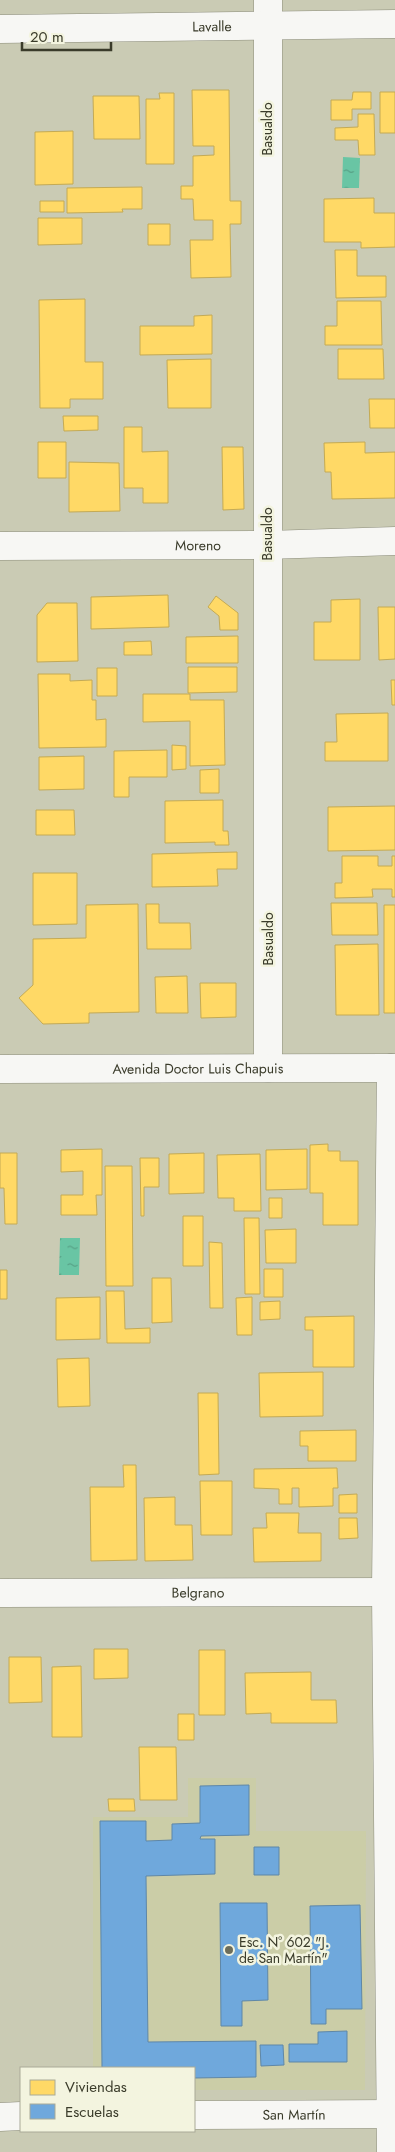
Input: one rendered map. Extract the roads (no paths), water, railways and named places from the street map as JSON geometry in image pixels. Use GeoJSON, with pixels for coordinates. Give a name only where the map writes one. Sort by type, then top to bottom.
{"type":"FeatureCollection","features":[{"type":"Feature","properties":{"kind":"street","name":"Lavalle"},"geometry":{"type":"LineString","coordinates":[[0,29],[268,13],[395,24]]}},
{"type":"Feature","properties":{"kind":"street","name":"Basualdo"},"geometry":{"type":"LineString","coordinates":[[268,13],[268,1068]]}},
{"type":"Feature","properties":{"kind":"street","name":"Moreno"},"geometry":{"type":"LineString","coordinates":[[0,546],[267,545],[395,542]]}},
{"type":"Feature","properties":{"kind":"street","name":"Avenida Doctor Luis Chapuis"},"geometry":{"type":"LineString","coordinates":[[0,1069],[393,1068]]}},
{"type":"Feature","properties":{"kind":"street"},"geometry":{"type":"LineString","coordinates":[[391,2152],[393,2114],[391,1592],[393,1068]]}},
{"type":"Feature","properties":{"kind":"street","name":"Belgrano"},"geometry":{"type":"LineString","coordinates":[[0,1593],[391,1592]]}},
{"type":"Feature","properties":{"kind":"street","name":"San Martín"},"geometry":{"type":"LineString","coordinates":[[195,2115],[393,2114]]}},
{"type":"Feature","properties":{"kind":"street"},"geometry":{"type":"LineString","coordinates":[[0,2116],[20,2116]]}},
{"type":"Feature","properties":{"kind":"water"},"geometry":{"type":"Polygon","coordinates":[[[343,157],[360,158],[359,188],[342,188],[343,157]]]}},
{"type":"Feature","properties":{"kind":"water"},"geometry":{"type":"Polygon","coordinates":[[[60,1238],[80,1238],[79,1275],[59,1275],[60,1238]]]}},
{"type":"Feature","properties":{"kind":"place","name":"Esc. N° 602 \"J. de San Martín\""},"geometry":{"type":"Point","coordinates":[229,1950]}}]}
